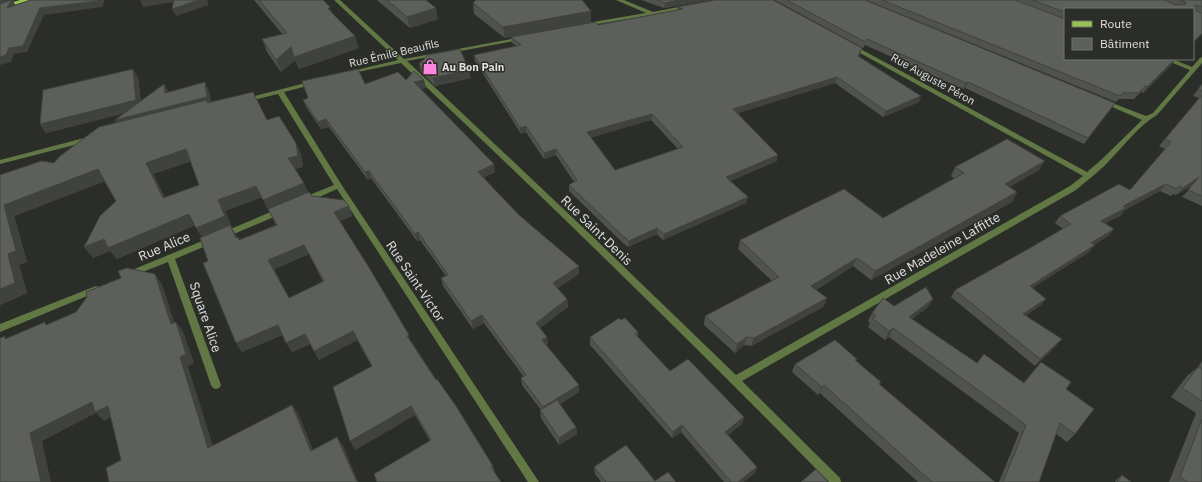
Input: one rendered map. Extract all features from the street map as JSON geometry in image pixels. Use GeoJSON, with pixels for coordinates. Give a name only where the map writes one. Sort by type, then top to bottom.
{"type":"FeatureCollection","features":[{"type":"Feature","properties":{"kind":"main road"},"geometry":{"type":"LineString","coordinates":[[0,8],[27,0]]}},
{"type":"Feature","properties":{"kind":"street","name":"Rue Saint-Denis"},"geometry":{"type":"LineString","coordinates":[[337,0],[403,60],[736,380],[836,482]]}},
{"type":"Feature","properties":{"kind":"street"},"geometry":{"type":"LineString","coordinates":[[619,0],[651,13]]}},
{"type":"Feature","properties":{"kind":"street"},"geometry":{"type":"LineString","coordinates":[[583,26],[695,6]]}},
{"type":"Feature","properties":{"kind":"street","name":"Rue Émile Beaufils"},"geometry":{"type":"LineString","coordinates":[[342,75],[403,60],[529,36]]}},
{"type":"Feature","properties":{"kind":"street","name":"Rue Auguste Péron"},"geometry":{"type":"LineString","coordinates":[[844,42],[1089,176]]}},
{"type":"Feature","properties":{"kind":"street","name":"Rue Madeleine Laffitte"},"geometry":{"type":"LineString","coordinates":[[736,380],[1066,192],[1089,176],[1146,119],[1155,114],[1202,59]]}},
{"type":"Feature","properties":{"kind":"street"},"geometry":{"type":"LineString","coordinates":[[1169,60],[1193,69]]}},
{"type":"Feature","properties":{"kind":"street"},"geometry":{"type":"LineString","coordinates":[[235,102],[319,81]]}},
{"type":"Feature","properties":{"kind":"street","name":"Rue Saint-Victor"},"geometry":{"type":"LineString","coordinates":[[280,91],[338,186],[534,482]]}},
{"type":"Feature","properties":{"kind":"street"},"geometry":{"type":"LineString","coordinates":[[1099,100],[1146,119]]}},
{"type":"Feature","properties":{"kind":"street"},"geometry":{"type":"LineString","coordinates":[[0,162],[92,138]]}},
{"type":"Feature","properties":{"kind":"street","name":"Rue Alice"},"geometry":{"type":"LineString","coordinates":[[121,278],[338,186]]}},
{"type":"Feature","properties":{"kind":"street","name":"Square Alice"},"geometry":{"type":"LineString","coordinates":[[171,258],[216,385]]}},
{"type":"Feature","properties":{"kind":"street"},"geometry":{"type":"LineString","coordinates":[[0,328],[107,284]]}},
{"type":"Feature","properties":{"kind":"building"},"geometry":{"type":"Polygon","coordinates":[[[12,0],[7,8],[31,0],[99,0],[40,8],[23,46],[9,48],[6,55],[0,57],[0,4],[12,0]]]}},
{"type":"Feature","properties":{"kind":"building"},"geometry":{"type":"Polygon","coordinates":[[[174,0],[199,0],[172,9],[174,0]]]}},
{"type":"Feature","properties":{"kind":"building"},"geometry":{"type":"Polygon","coordinates":[[[259,0],[323,0],[330,7],[328,9],[355,36],[294,57],[291,47],[276,60],[262,39],[287,33],[259,0]]]}},
{"type":"Feature","properties":{"kind":"building"},"geometry":{"type":"Polygon","coordinates":[[[387,0],[426,0],[436,8],[407,17],[387,0]]]}},
{"type":"Feature","properties":{"kind":"building"},"geometry":{"type":"Polygon","coordinates":[[[476,0],[582,0],[591,11],[503,27],[473,3],[476,0]]]}},
{"type":"Feature","properties":{"kind":"building"},"geometry":{"type":"Polygon","coordinates":[[[657,0],[680,0],[665,3],[657,0]]]}},
{"type":"Feature","properties":{"kind":"building"},"geometry":{"type":"Polygon","coordinates":[[[715,0],[773,0],[862,48],[858,56],[921,96],[886,111],[837,77],[733,109],[778,155],[726,177],[748,197],[664,234],[657,228],[629,241],[569,185],[577,180],[556,149],[544,153],[526,126],[520,128],[474,55],[521,45],[511,37],[595,22],[598,25],[683,9],[677,7],[715,0]],[[652,114],[587,132],[615,170],[683,147],[652,114]]]}},
{"type":"Feature","properties":{"kind":"building"},"geometry":{"type":"Polygon","coordinates":[[[787,0],[865,0],[1115,103],[1088,138],[968,82],[966,83],[867,39],[865,42],[787,0]]]}},
{"type":"Feature","properties":{"kind":"building"},"geometry":{"type":"Polygon","coordinates":[[[882,0],[1015,0],[1064,19],[1064,60],[1174,60],[1139,93],[1123,93],[1120,96],[882,0]]]}},
{"type":"Feature","properties":{"kind":"building"},"geometry":{"type":"Polygon","coordinates":[[[1032,0],[1164,0],[1176,5],[1186,4],[1180,0],[1202,0],[1202,7],[1197,5],[1195,6],[1196,11],[1202,13],[1202,33],[1194,41],[1194,8],[1064,8],[1064,12],[1032,0]]]}},
{"type":"Feature","properties":{"kind":"building"},"geometry":{"type":"Polygon","coordinates":[[[460,49],[469,70],[433,78],[419,64],[428,55],[460,49]]]}},
{"type":"Feature","properties":{"kind":"building"},"geometry":{"type":"Polygon","coordinates":[[[133,69],[136,100],[40,124],[43,90],[133,69]]]}},
{"type":"Feature","properties":{"kind":"building"},"geometry":{"type":"Polygon","coordinates":[[[358,69],[365,84],[398,72],[406,80],[414,71],[424,80],[414,82],[494,164],[478,172],[519,215],[579,266],[553,283],[567,299],[536,323],[547,337],[542,340],[579,385],[543,407],[521,378],[526,375],[482,315],[471,321],[441,278],[448,275],[418,232],[415,234],[369,171],[365,172],[326,119],[318,122],[303,100],[308,98],[302,81],[358,69]]]}},
{"type":"Feature","properties":{"kind":"building"},"geometry":{"type":"Polygon","coordinates":[[[205,82],[207,97],[115,120],[164,84],[165,93],[205,82]]]}},
{"type":"Feature","properties":{"kind":"building"},"geometry":{"type":"Polygon","coordinates":[[[1202,84],[1202,91],[1198,89],[1202,84]]]}},
{"type":"Feature","properties":{"kind":"building"},"geometry":{"type":"Polygon","coordinates":[[[253,92],[267,120],[279,116],[296,143],[298,156],[288,158],[304,183],[263,200],[256,186],[218,200],[225,216],[196,228],[189,214],[108,248],[104,239],[84,247],[100,216],[116,201],[98,169],[4,205],[16,251],[8,254],[15,283],[0,289],[0,175],[41,161],[54,163],[60,156],[99,127],[207,100],[207,103],[253,92]],[[186,149],[146,163],[163,198],[199,185],[186,149]]]}},
{"type":"Feature","properties":{"kind":"building"},"geometry":{"type":"Polygon","coordinates":[[[1202,95],[1202,196],[1188,190],[1199,177],[1183,188],[1179,186],[1177,189],[1166,184],[1123,206],[1126,208],[1101,221],[1114,229],[1091,243],[1095,245],[1030,286],[1046,299],[1023,314],[1062,339],[1040,359],[955,290],[1071,224],[1060,216],[1119,184],[1130,190],[1171,142],[1165,139],[1202,95]]]}},
{"type":"Feature","properties":{"kind":"building"},"geometry":{"type":"Polygon","coordinates":[[[1007,139],[1045,161],[1005,184],[1017,192],[875,271],[857,258],[811,286],[827,298],[754,338],[747,337],[737,344],[705,316],[779,277],[740,240],[844,189],[883,218],[964,173],[955,167],[1007,139]]]}},
{"type":"Feature","properties":{"kind":"building"},"geometry":{"type":"Polygon","coordinates":[[[309,192],[312,196],[344,200],[349,206],[334,212],[409,335],[407,336],[436,380],[437,379],[456,406],[493,466],[491,467],[501,482],[377,482],[374,474],[431,440],[411,406],[350,441],[333,387],[372,366],[353,331],[314,351],[305,334],[286,343],[278,325],[236,343],[203,263],[208,261],[200,238],[230,225],[236,238],[238,237],[239,240],[277,225],[268,209],[309,192]],[[304,245],[268,260],[289,298],[324,281],[304,245]]]}},
{"type":"Feature","properties":{"kind":"building"},"geometry":{"type":"Polygon","coordinates":[[[127,268],[155,274],[171,324],[176,322],[186,354],[180,357],[208,448],[292,405],[311,451],[337,437],[357,482],[109,482],[106,468],[121,460],[108,406],[95,412],[92,402],[30,433],[41,482],[0,482],[0,338],[5,336],[5,339],[45,322],[46,325],[76,312],[87,297],[86,292],[121,278],[118,271],[127,268]]]}},
{"type":"Feature","properties":{"kind":"building"},"geometry":{"type":"Polygon","coordinates":[[[926,287],[933,299],[909,317],[977,363],[984,354],[1024,383],[1041,362],[1071,382],[1066,389],[1094,409],[1075,434],[1060,423],[1039,482],[1003,482],[1026,425],[893,328],[889,331],[872,318],[876,316],[872,313],[883,298],[894,306],[926,287]]]}},
{"type":"Feature","properties":{"kind":"building"},"geometry":{"type":"Polygon","coordinates":[[[619,318],[621,320],[625,318],[638,332],[635,334],[670,371],[688,359],[744,417],[725,432],[757,467],[738,482],[731,482],[682,425],[673,432],[590,337],[619,318]]]}},
{"type":"Feature","properties":{"kind":"building"},"geometry":{"type":"Polygon","coordinates":[[[835,340],[857,359],[855,360],[881,382],[879,384],[995,482],[932,482],[824,385],[822,387],[795,364],[835,340]]]}},
{"type":"Feature","properties":{"kind":"building"},"geometry":{"type":"Polygon","coordinates":[[[1198,367],[1202,369],[1202,401],[1182,388],[1198,367]]]}},
{"type":"Feature","properties":{"kind":"building"},"geometry":{"type":"Polygon","coordinates":[[[557,400],[576,427],[559,438],[540,410],[557,400]]]}},
{"type":"Feature","properties":{"kind":"building"},"geometry":{"type":"Polygon","coordinates":[[[1202,419],[1202,482],[1188,482],[1180,477],[1202,419]]]}},
{"type":"Feature","properties":{"kind":"building"},"geometry":{"type":"Polygon","coordinates":[[[626,445],[655,481],[668,472],[676,482],[606,482],[594,467],[626,445]]]}},
{"type":"Feature","properties":{"kind":"building"},"geometry":{"type":"Polygon","coordinates":[[[816,469],[828,482],[801,482],[816,469]]]}},
{"type":"Feature","properties":{"kind":"building"},"geometry":{"type":"Polygon","coordinates":[[[1122,475],[1131,482],[1117,482],[1122,475]]]}},
{"type":"Feature","properties":{"kind":"place","name":"Au Bon Pain"},"geometry":{"type":"Point","coordinates":[430,67]}}]}
